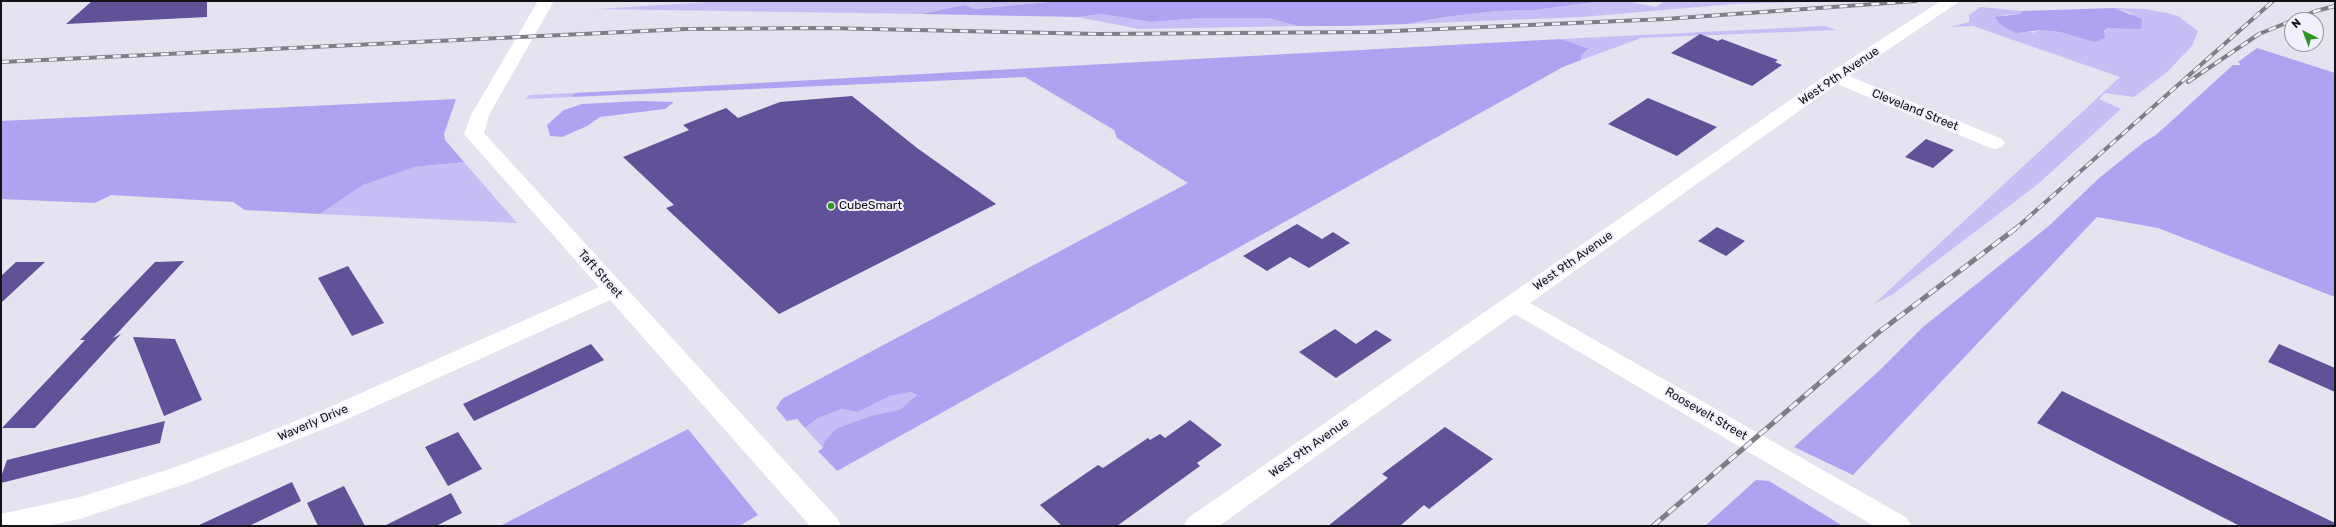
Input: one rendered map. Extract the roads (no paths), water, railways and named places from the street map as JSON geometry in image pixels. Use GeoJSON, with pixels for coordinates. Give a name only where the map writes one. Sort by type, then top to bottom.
{"type":"FeatureCollection","features":[{"type":"Feature","properties":{"kind":"street","name":"Taft Street"},"geometry":{"type":"LineString","coordinates":[[546,1],[480,115],[474,134],[827,526]]}},
{"type":"Feature","properties":{"kind":"street","name":"West 9th Avenue"},"geometry":{"type":"LineString","coordinates":[[1198,526],[1835,77],[1952,1]]}},
{"type":"Feature","properties":{"kind":"street","name":"Cleveland Street"},"geometry":{"type":"LineString","coordinates":[[1835,77],[1995,142]]}},
{"type":"Feature","properties":{"kind":"street","name":"Waverly Drive"},"geometry":{"type":"LineString","coordinates":[[1,525],[80,508],[178,476],[252,449],[332,416],[614,289]]}},
{"type":"Feature","properties":{"kind":"street","name":"Roosevelt Street"},"geometry":{"type":"LineString","coordinates":[[1514,304],[1897,526]]}},
{"type":"Feature","properties":{"kind":"railway"},"geometry":{"type":"LineString","coordinates":[[1,62],[686,29],[825,28],[1099,34],[1370,32],[1665,19],[1916,1]]}},
{"type":"Feature","properties":{"kind":"railway"},"geometry":{"type":"LineString","coordinates":[[2014,230],[2273,1]]}},
{"type":"Feature","properties":{"kind":"railway"},"geometry":{"type":"LineString","coordinates":[[2188,82],[2259,34],[2316,11],[2335,6]]}},
{"type":"Feature","properties":{"kind":"railway"},"geometry":{"type":"LineString","coordinates":[[1653,526],[1879,332],[2015,229]]}},
{"type":"Feature","properties":{"kind":"place","name":"CubeSmart"},"geometry":{"type":"Point","coordinates":[831,206]}}]}
